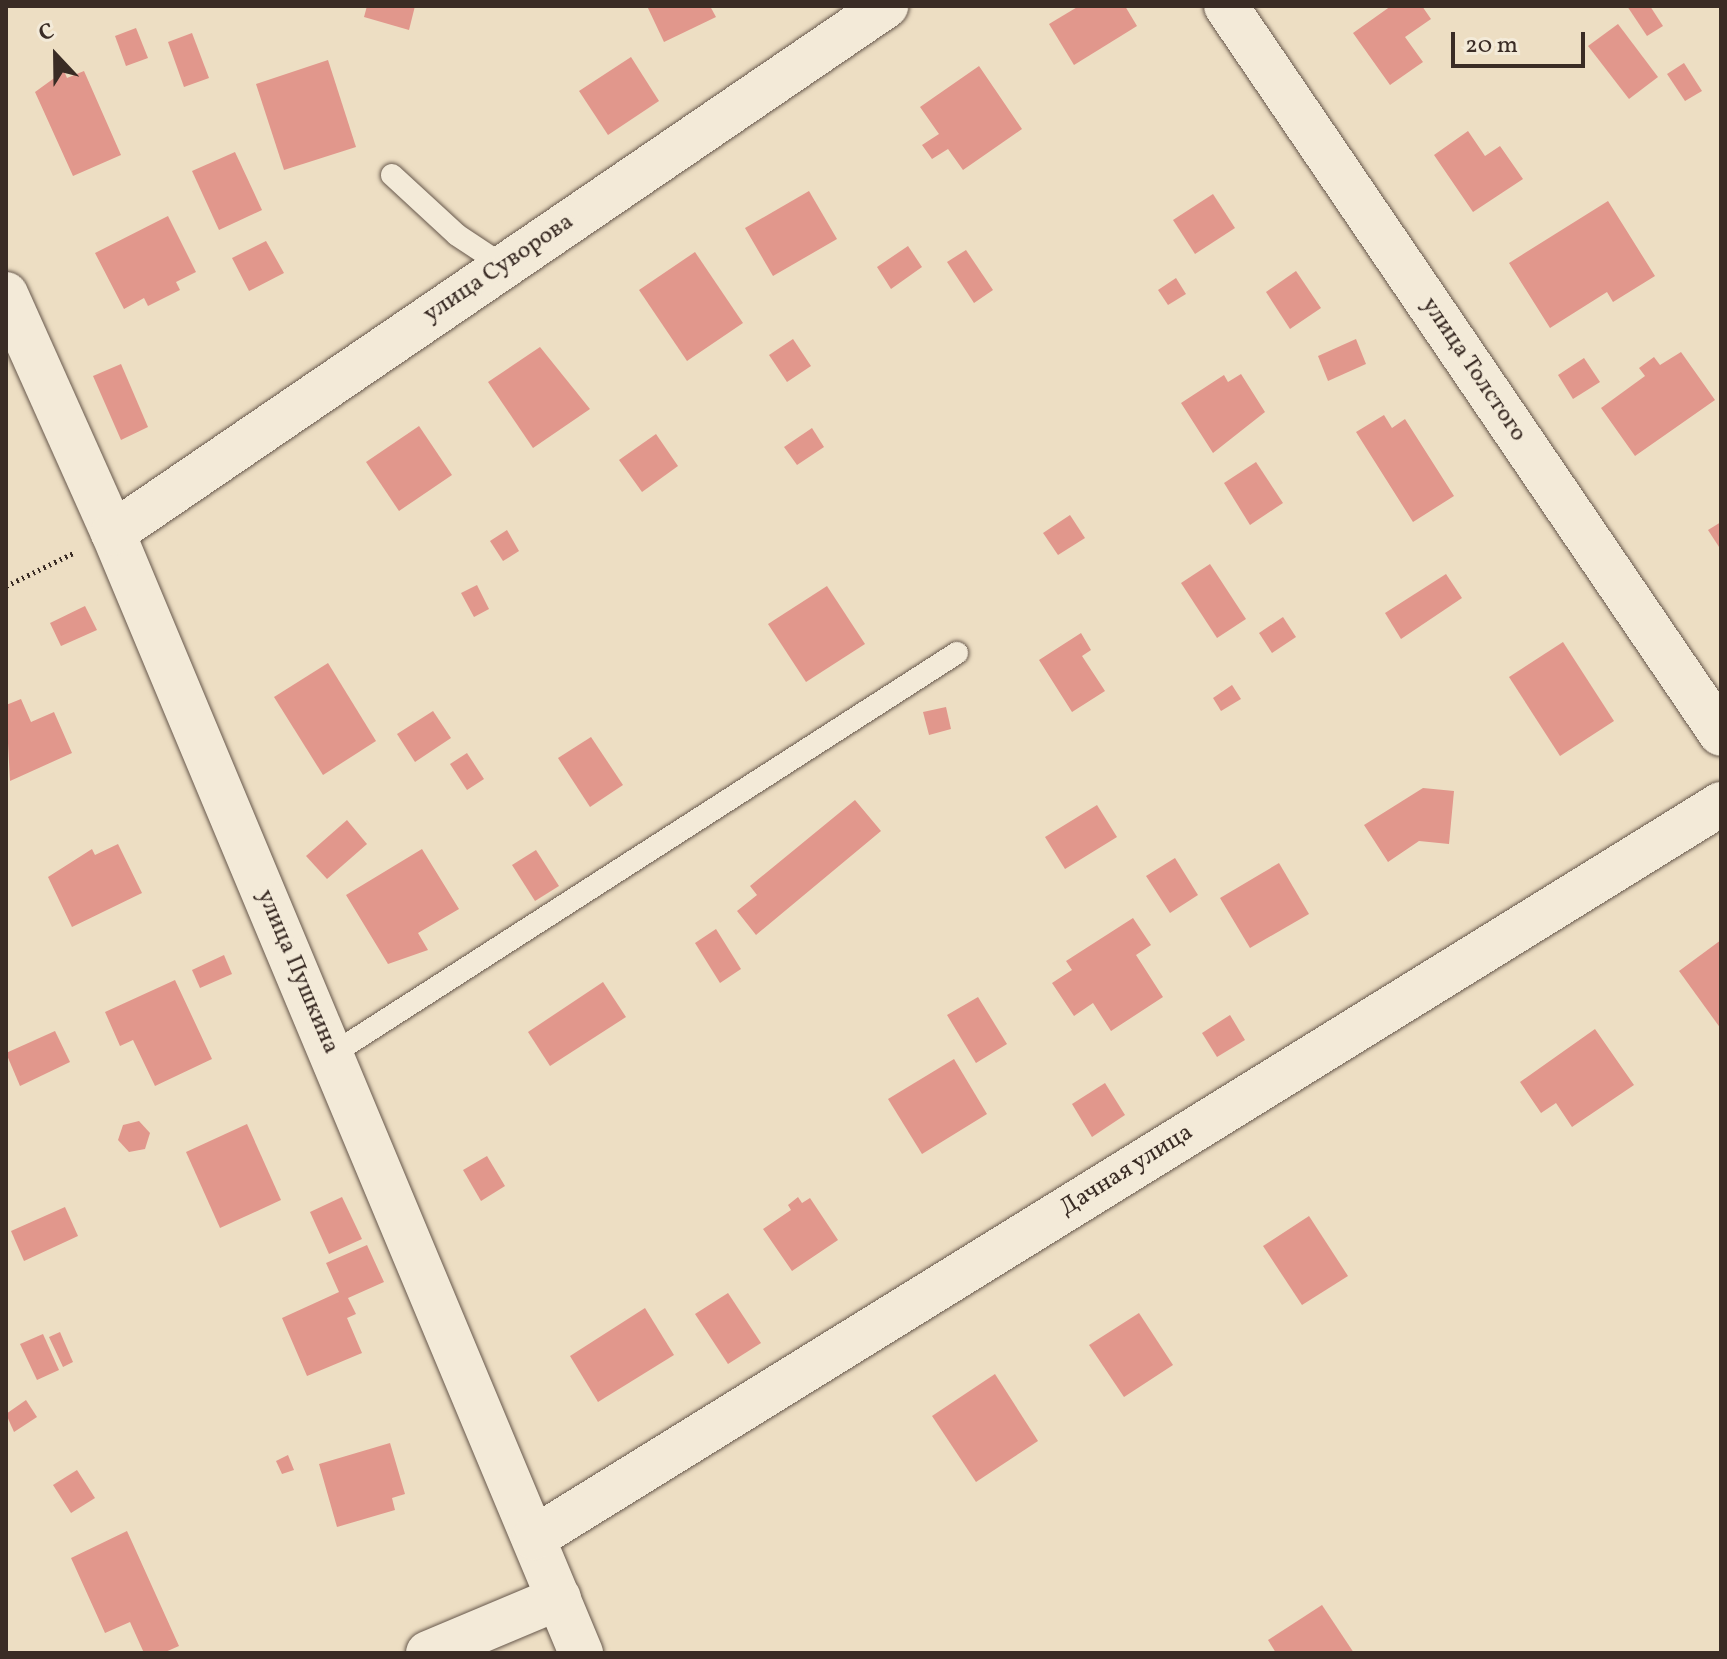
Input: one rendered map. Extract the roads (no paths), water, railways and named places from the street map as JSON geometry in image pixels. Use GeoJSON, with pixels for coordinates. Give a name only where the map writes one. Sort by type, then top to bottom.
{"type":"FeatureCollection","features":[{"type":"Feature","properties":{"kind":"street","name":"улица Суворова"},"geometry":{"type":"LineString","coordinates":[[113,533],[886,6]]}},
{"type":"Feature","properties":{"kind":"street","name":"улица Толстого"},"geometry":{"type":"LineString","coordinates":[[1226,6],[1721,734]]}},
{"type":"Feature","properties":{"kind":"street","name":"улица Пушкина"},"geometry":{"type":"LineString","coordinates":[[6,294],[113,533],[581,1653]]}},
{"type":"Feature","properties":{"kind":"street","name":"Дачная улица"},"geometry":{"type":"LineString","coordinates":[[534,1538],[1721,804]]}},
{"type":"Feature","properties":{"kind":"street"},"geometry":{"type":"LineString","coordinates":[[428,1653],[559,1598]]}},
{"type":"Feature","properties":{"kind":"lane"},"geometry":{"type":"LineString","coordinates":[[392,175],[457,235],[504,266]]}},
{"type":"Feature","properties":{"kind":"lane"},"geometry":{"type":"LineString","coordinates":[[331,1055],[957,653]]}}]}
